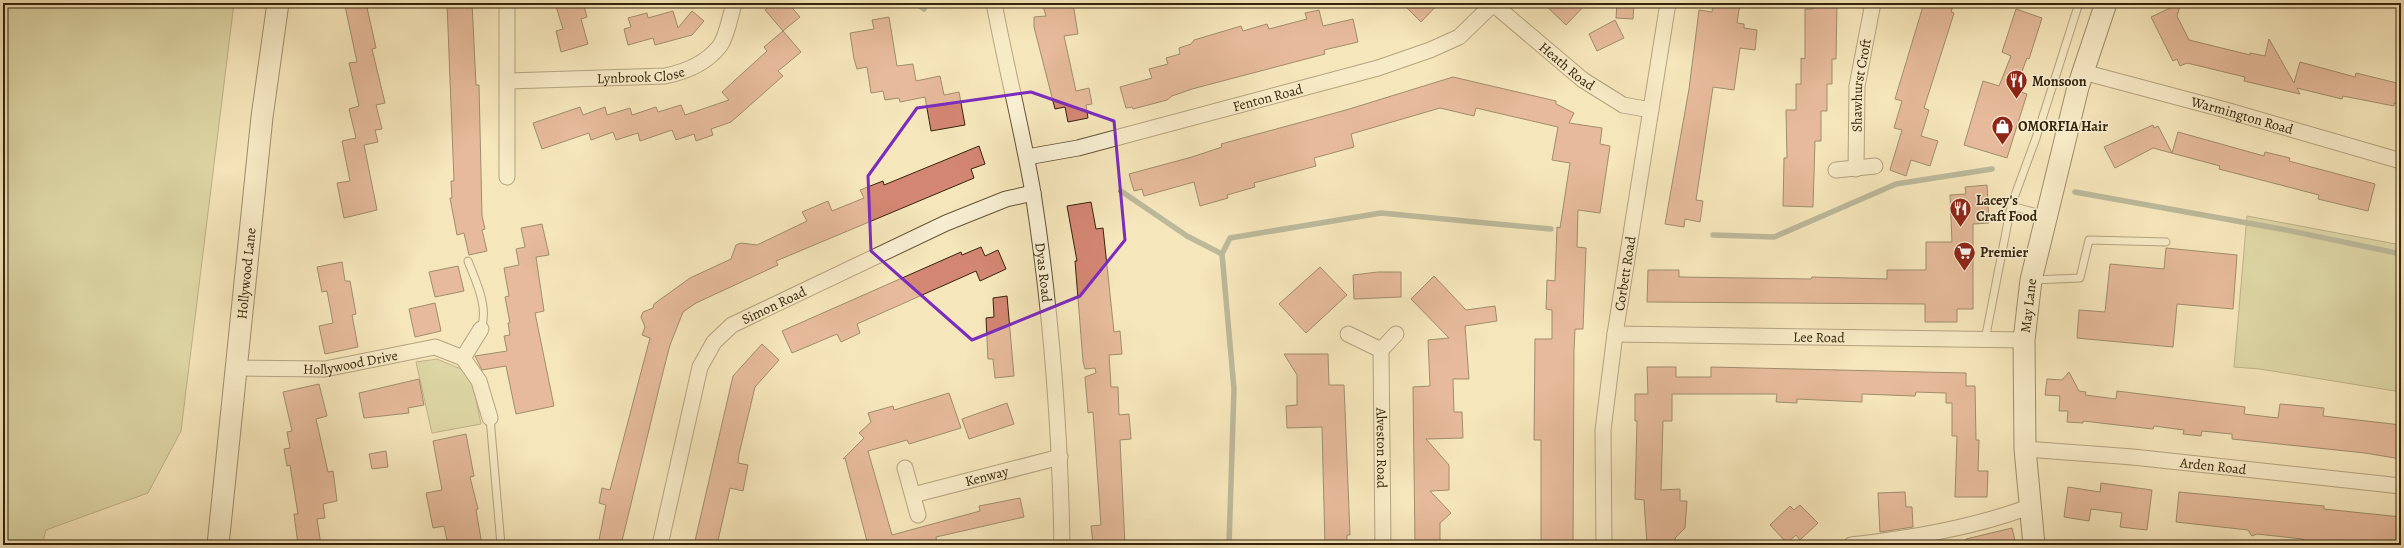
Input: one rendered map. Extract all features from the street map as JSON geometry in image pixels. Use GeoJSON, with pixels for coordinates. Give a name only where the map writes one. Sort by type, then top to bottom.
{"type":"FeatureCollection","features":[{"type":"Feature","properties":{"kind":"street","name":"Hollywood Lane"},"geometry":{"type":"LineString","coordinates":[[218,545],[235,368],[262,118],[278,3]]}},
{"type":"Feature","properties":{"kind":"street","name":"Lynbrook Close"},"geometry":{"type":"LineString","coordinates":[[508,81],[666,76],[682,73],[698,65],[720,47],[734,3]]}},
{"type":"Feature","properties":{"kind":"street","name":"Dyas Road"},"geometry":{"type":"LineString","coordinates":[[994,3],[1027,157],[1042,258],[1060,457],[1062,545]]}},
{"type":"Feature","properties":{"kind":"street","name":"Corbett Road"},"geometry":{"type":"LineString","coordinates":[[1604,545],[1603,430],[1615,334],[1668,3]]}},
{"type":"Feature","properties":{"kind":"street","name":"Shawhurst Croft"},"geometry":{"type":"LineString","coordinates":[[1856,169],[1857,86],[1873,3]]}},
{"type":"Feature","properties":{"kind":"street","name":"May Lane"},"geometry":{"type":"LineString","coordinates":[[2034,545],[2029,507],[2025,449],[2024,340],[2031,280],[2083,72],[2106,3]]}},
{"type":"Feature","properties":{"kind":"street","name":"Fenton Road"},"geometry":{"type":"LineString","coordinates":[[1027,157],[1078,148],[1378,68],[1430,50],[1459,37],[1492,4]]}},
{"type":"Feature","properties":{"kind":"street","name":"Heath Road"},"geometry":{"type":"LineString","coordinates":[[1492,4],[1583,80],[1623,105],[1651,110]]}},
{"type":"Feature","properties":{"kind":"street"},"geometry":{"type":"LineString","coordinates":[[507,6],[508,176]]}},
{"type":"Feature","properties":{"kind":"street","name":"Warmington Road"},"geometry":{"type":"LineString","coordinates":[[2083,72],[2222,108],[2401,161]]}},
{"type":"Feature","properties":{"kind":"street"},"geometry":{"type":"LineString","coordinates":[[1836,170],[1875,166]]}},
{"type":"Feature","properties":{"kind":"street","name":"Simon Road"},"geometry":{"type":"LineString","coordinates":[[660,545],[700,367],[714,342],[732,325],[946,223],[1006,199],[1033,193]]}},
{"type":"Feature","properties":{"kind":"street"},"geometry":{"type":"LineString","coordinates":[[481,329],[463,358],[479,381],[490,418]]}},
{"type":"Feature","properties":{"kind":"street"},"geometry":{"type":"LineString","coordinates":[[1348,334],[1381,350],[1396,334]]}},
{"type":"Feature","properties":{"kind":"street","name":"Lee Road"},"geometry":{"type":"LineString","coordinates":[[1615,334],[2024,340]]}},
{"type":"Feature","properties":{"kind":"street","name":"Hollywood Drive"},"geometry":{"type":"LineString","coordinates":[[235,368],[325,369],[435,347],[463,358]]}},
{"type":"Feature","properties":{"kind":"street","name":"Alveston Road"},"geometry":{"type":"LineString","coordinates":[[1381,350],[1383,545]]}},
{"type":"Feature","properties":{"kind":"street","name":"Arden Road"},"geometry":{"type":"LineString","coordinates":[[2025,449],[2133,457],[2401,486]]}},
{"type":"Feature","properties":{"kind":"street","name":"Kenway"},"geometry":{"type":"LineString","coordinates":[[913,495],[1060,457]]}},
{"type":"Feature","properties":{"kind":"street"},"geometry":{"type":"LineString","coordinates":[[905,468],[918,515]]}},
{"type":"Feature","properties":{"kind":"street"},"geometry":{"type":"LineString","coordinates":[[1851,545],[1913,538],[2004,516],[2029,507]]}},
{"type":"Feature","properties":{"kind":"lane"},"geometry":{"type":"LineString","coordinates":[[1985,340],[2011,206],[2036,138],[2079,3]]}},
{"type":"Feature","properties":{"kind":"lane"},"geometry":{"type":"LineString","coordinates":[[2011,206],[2048,216]]}},
{"type":"Feature","properties":{"kind":"lane"},"geometry":{"type":"LineString","coordinates":[[2031,280],[2080,278],[2089,240],[2166,242]]}},
{"type":"Feature","properties":{"kind":"lane"},"geometry":{"type":"LineString","coordinates":[[468,261],[482,303],[484,315],[481,329]]}},
{"type":"Feature","properties":{"kind":"lane"},"geometry":{"type":"LineString","coordinates":[[490,418],[501,545]]}},
{"type":"Feature","properties":{"kind":"highlighted area"},"geometry":{"type":"Polygon","coordinates":[[[1031,92],[1114,121],[1125,240],[1080,296],[972,340],[871,251],[868,176],[917,108],[1031,92]]]}},
{"type":"Feature","properties":{"kind":"green space"},"geometry":{"type":"Polygon","coordinates":[[[3,3],[234,3],[181,431],[148,493],[46,530],[42,545],[3,545],[3,3]]]}},
{"type":"Feature","properties":{"kind":"green space"},"geometry":{"type":"Polygon","coordinates":[[[2247,216],[2401,245],[2401,392],[2260,369],[2234,367],[2247,216]]]}},
{"type":"Feature","properties":{"kind":"green space"},"geometry":{"type":"Polygon","coordinates":[[[437,359],[461,369],[473,385],[481,424],[432,433],[416,362],[437,359]]]}},
{"type":"Feature","properties":{"kind":"building"},"geometry":{"type":"Polygon","coordinates":[[[366,3],[376,48],[372,49],[385,103],[376,105],[382,129],[375,130],[378,142],[364,145],[377,210],[344,218],[337,183],[350,181],[342,141],[356,138],[349,109],[359,106],[349,63],[357,62],[345,6],[366,3]]]}},
{"type":"Feature","properties":{"kind":"building"},"geometry":{"type":"Polygon","coordinates":[[[447,3],[472,3],[476,85],[479,85],[482,216],[485,229],[482,230],[487,251],[469,255],[464,233],[457,235],[450,198],[452,198],[451,181],[454,181],[447,3]]]}},
{"type":"Feature","properties":{"kind":"building"},"geometry":{"type":"Polygon","coordinates":[[[555,3],[583,3],[587,17],[581,19],[588,44],[561,52],[556,31],[563,29],[555,3]]]}},
{"type":"Feature","properties":{"kind":"building"},"geometry":{"type":"Polygon","coordinates":[[[773,3],[788,3],[800,17],[783,31],[765,10],[773,3]]]}},
{"type":"Feature","properties":{"kind":"building"},"geometry":{"type":"Polygon","coordinates":[[[1042,3],[1073,3],[1078,34],[1064,36],[1076,91],[1089,88],[1092,104],[1086,105],[1088,118],[1068,122],[1065,107],[1055,109],[1034,27],[1034,17],[1046,16],[1042,3]]]}},
{"type":"Feature","properties":{"kind":"building"},"geometry":{"type":"Polygon","coordinates":[[[1402,3],[1439,3],[1421,22],[1402,3]]]}},
{"type":"Feature","properties":{"kind":"building"},"geometry":{"type":"Polygon","coordinates":[[[1543,3],[1587,3],[1566,25],[1543,3]]]}},
{"type":"Feature","properties":{"kind":"building"},"geometry":{"type":"Polygon","coordinates":[[[1617,3],[1634,3],[1633,19],[1616,18],[1617,3]]]}},
{"type":"Feature","properties":{"kind":"building"},"geometry":{"type":"Polygon","coordinates":[[[1713,3],[1740,3],[1737,23],[1744,24],[1744,28],[1757,30],[1755,50],[1740,48],[1734,90],[1713,87],[1696,200],[1703,201],[1700,222],[1685,219],[1684,227],[1665,224],[1689,89],[1699,10],[1712,12],[1713,3]]]}},
{"type":"Feature","properties":{"kind":"building"},"geometry":{"type":"Polygon","coordinates":[[[1813,3],[1837,3],[1836,59],[1832,59],[1832,84],[1827,84],[1827,111],[1821,111],[1821,141],[1815,141],[1813,207],[1783,206],[1784,158],[1787,158],[1786,110],[1796,110],[1796,84],[1801,84],[1801,58],[1805,59],[1805,9],[1813,9],[1813,3]]]}},
{"type":"Feature","properties":{"kind":"building"},"geometry":{"type":"Polygon","coordinates":[[[1924,3],[1954,3],[1951,12],[1954,13],[1924,108],[1929,110],[1921,136],[1938,141],[1930,166],[1911,160],[1906,176],[1890,170],[1902,130],[1894,128],[1902,101],[1895,99],[1924,3]]]}},
{"type":"Feature","properties":{"kind":"building"},"geometry":{"type":"Polygon","coordinates":[[[2181,3],[2177,16],[2189,40],[2250,55],[2250,53],[2265,56],[2269,39],[2294,83],[2300,62],[2355,77],[2356,73],[2401,84],[2401,104],[2394,103],[2394,106],[2343,96],[2342,99],[2297,88],[2300,94],[2244,81],[2245,77],[2187,63],[2180,66],[2177,59],[2173,61],[2151,17],[2181,3]]]}},
{"type":"Feature","properties":{"kind":"building"},"geometry":{"type":"Polygon","coordinates":[[[2016,9],[2042,18],[2029,59],[2027,58],[2015,90],[2027,94],[2007,158],[1964,145],[1983,81],[1999,86],[2011,56],[2002,52],[2016,9]]]}},
{"type":"Feature","properties":{"kind":"building"},"geometry":{"type":"Polygon","coordinates":[[[1319,10],[1323,26],[1353,19],[1358,42],[1324,50],[1325,54],[1192,89],[1172,96],[1167,100],[1133,109],[1132,107],[1126,108],[1120,87],[1152,78],[1149,69],[1168,64],[1166,58],[1180,54],[1179,48],[1191,44],[1194,40],[1241,26],[1243,31],[1267,24],[1269,29],[1307,19],[1305,13],[1319,10]]]}},
{"type":"Feature","properties":{"kind":"building"},"geometry":{"type":"Polygon","coordinates":[[[673,11],[678,28],[692,11],[704,21],[692,35],[655,45],[653,38],[628,45],[624,29],[631,27],[628,18],[647,13],[648,18],[673,11]]]}},
{"type":"Feature","properties":{"kind":"building"},"geometry":{"type":"Polygon","coordinates":[[[889,17],[897,66],[913,64],[916,81],[940,76],[944,95],[959,92],[965,125],[931,131],[925,97],[900,102],[899,98],[885,100],[883,91],[871,93],[867,67],[857,69],[850,33],[874,29],[872,20],[889,17]]]}},
{"type":"Feature","properties":{"kind":"building"},"geometry":{"type":"Polygon","coordinates":[[[1615,20],[1624,38],[1597,51],[1589,34],[1615,20]]]}},
{"type":"Feature","properties":{"kind":"building"},"geometry":{"type":"Polygon","coordinates":[[[783,31],[801,52],[778,71],[783,76],[731,122],[711,129],[713,135],[696,141],[694,134],[676,140],[672,130],[640,141],[638,133],[616,140],[613,132],[591,140],[589,133],[542,149],[533,123],[580,107],[583,115],[605,107],[607,115],[630,108],[632,115],[656,107],[658,112],[681,105],[685,115],[729,100],[722,92],[767,51],[764,47],[783,31]]]}},
{"type":"Feature","properties":{"kind":"building"},"geometry":{"type":"Polygon","coordinates":[[[1453,77],[1556,101],[1556,104],[1574,113],[1569,123],[1602,128],[1600,144],[1610,146],[1600,213],[1578,210],[1577,247],[1586,248],[1583,329],[1575,329],[1574,350],[1573,544],[1541,544],[1541,440],[1534,440],[1535,339],[1552,339],[1552,310],[1546,309],[1547,280],[1555,281],[1557,227],[1560,228],[1570,163],[1552,160],[1558,127],[1476,108],[1474,116],[1440,108],[1351,134],[1354,147],[1314,158],[1316,166],[1254,183],[1255,187],[1227,195],[1228,198],[1200,206],[1194,182],[1144,196],[1142,189],[1134,191],[1129,174],[1192,157],[1222,147],[1221,144],[1346,110],[1453,77]]]}},
{"type":"Feature","properties":{"kind":"building"},"geometry":{"type":"Polygon","coordinates":[[[2153,125],[2154,128],[2158,126],[2172,153],[2178,132],[2264,156],[2265,152],[2290,158],[2289,161],[2375,184],[2368,211],[2318,199],[2319,195],[2219,169],[2220,166],[2153,148],[2115,168],[2104,147],[2153,125]]]}},
{"type":"Feature","properties":{"kind":"building"},"geometry":{"type":"Polygon","coordinates":[[[979,146],[985,164],[971,169],[974,178],[776,261],[778,265],[696,303],[683,312],[670,345],[621,545],[598,545],[606,505],[599,503],[602,488],[610,490],[650,338],[642,335],[645,327],[641,317],[643,312],[653,308],[654,304],[690,278],[731,259],[736,245],[741,243],[757,245],[807,221],[802,212],[828,201],[832,211],[864,198],[860,190],[883,181],[884,185],[979,146]]]}},
{"type":"Feature","properties":{"kind":"building"},"geometry":{"type":"Polygon","coordinates":[[[1987,185],[1989,223],[1973,224],[1973,309],[1957,309],[1957,322],[1925,322],[1925,304],[1647,302],[1648,270],[1679,270],[1679,277],[1811,279],[1812,277],[1887,279],[1887,270],[1926,270],[1926,242],[1952,242],[1950,195],[1966,194],[1965,187],[1987,185]]]}},
{"type":"Feature","properties":{"kind":"building"},"geometry":{"type":"Polygon","coordinates":[[[1091,202],[1096,229],[1103,228],[1114,332],[1120,331],[1122,354],[1109,355],[1111,387],[1118,387],[1119,415],[1129,414],[1131,439],[1120,440],[1125,545],[1093,545],[1091,526],[1101,525],[1093,412],[1088,413],[1085,377],[1096,373],[1095,368],[1085,369],[1083,361],[1075,261],[1077,261],[1067,206],[1091,202]]]}},
{"type":"Feature","properties":{"kind":"building"},"geometry":{"type":"Polygon","coordinates":[[[542,224],[549,255],[536,257],[544,311],[535,313],[554,406],[516,414],[506,366],[482,370],[475,356],[507,351],[504,336],[510,335],[508,323],[510,323],[505,297],[509,296],[504,268],[519,265],[516,249],[525,247],[521,228],[542,224]]]}},
{"type":"Feature","properties":{"kind":"building"},"geometry":{"type":"Polygon","coordinates":[[[981,247],[985,256],[998,250],[1006,269],[980,281],[976,271],[857,324],[860,333],[841,342],[837,334],[792,353],[782,331],[961,252],[962,255],[981,247]]]}},
{"type":"Feature","properties":{"kind":"building"},"geometry":{"type":"Polygon","coordinates":[[[2166,248],[2237,255],[2233,309],[2177,304],[2173,347],[2077,338],[2079,310],[2105,312],[2110,264],[2164,269],[2166,248]]]}},
{"type":"Feature","properties":{"kind":"building"},"geometry":{"type":"Polygon","coordinates":[[[342,262],[345,281],[350,281],[356,314],[352,315],[358,347],[325,354],[319,326],[333,323],[327,291],[322,292],[317,267],[342,262]]]}},
{"type":"Feature","properties":{"kind":"building"},"geometry":{"type":"Polygon","coordinates":[[[458,266],[464,291],[435,297],[429,272],[458,266]]]}},
{"type":"Feature","properties":{"kind":"building"},"geometry":{"type":"Polygon","coordinates":[[[1320,267],[1347,295],[1306,333],[1279,304],[1320,267]]]}},
{"type":"Feature","properties":{"kind":"building"},"geometry":{"type":"Polygon","coordinates":[[[1378,272],[1401,272],[1401,297],[1354,299],[1353,275],[1378,272]]]}},
{"type":"Feature","properties":{"kind":"building"},"geometry":{"type":"Polygon","coordinates":[[[1434,276],[1466,310],[1495,306],[1497,321],[1465,326],[1469,379],[1453,379],[1454,412],[1462,412],[1463,438],[1426,439],[1449,465],[1449,490],[1430,491],[1451,513],[1440,523],[1440,542],[1415,542],[1413,387],[1430,386],[1428,340],[1449,338],[1411,299],[1434,276]]]}},
{"type":"Feature","properties":{"kind":"building"},"geometry":{"type":"Polygon","coordinates":[[[1007,296],[1014,376],[995,378],[993,359],[988,359],[986,318],[994,317],[993,298],[1007,296]]]}},
{"type":"Feature","properties":{"kind":"building"},"geometry":{"type":"Polygon","coordinates":[[[435,303],[441,331],[415,337],[409,309],[435,303]]]}},
{"type":"Feature","properties":{"kind":"building"},"geometry":{"type":"Polygon","coordinates":[[[762,344],[779,360],[755,387],[739,454],[738,463],[748,465],[743,491],[730,488],[717,545],[695,541],[733,376],[762,344]]]}},
{"type":"Feature","properties":{"kind":"building"},"geometry":{"type":"Polygon","coordinates":[[[1284,354],[1328,354],[1329,385],[1344,385],[1350,535],[1347,535],[1347,545],[1325,545],[1322,427],[1287,428],[1286,406],[1297,405],[1297,375],[1284,354]]]}},
{"type":"Feature","properties":{"kind":"building"},"geometry":{"type":"Polygon","coordinates":[[[1647,367],[1676,367],[1676,377],[1711,377],[1711,367],[1966,373],[1966,386],[1975,386],[1976,440],[1979,440],[1978,471],[1988,471],[1987,497],[1955,497],[1957,436],[1952,436],[1952,403],[1946,403],[1946,393],[1916,392],[1915,396],[1862,394],[1862,402],[1797,399],[1797,403],[1776,402],[1777,394],[1672,394],[1672,421],[1663,421],[1661,490],[1680,489],[1680,501],[1687,501],[1685,528],[1675,538],[1676,543],[1647,544],[1644,500],[1635,499],[1637,421],[1635,421],[1635,394],[1648,394],[1647,367]]]}},
{"type":"Feature","properties":{"kind":"building"},"geometry":{"type":"Polygon","coordinates":[[[2069,372],[2079,391],[2086,392],[2085,395],[2116,399],[2117,391],[2245,407],[2244,414],[2278,418],[2280,404],[2324,408],[2323,416],[2401,425],[2401,459],[2365,453],[2232,439],[2232,434],[2202,431],[2201,436],[2183,434],[2184,430],[2154,426],[2153,429],[2083,421],[2083,423],[2067,422],[2068,411],[2059,411],[2060,396],[2045,395],[2047,379],[2062,380],[2069,372]]]}},
{"type":"Feature","properties":{"kind":"building"},"geometry":{"type":"Polygon","coordinates":[[[419,379],[424,405],[408,408],[409,413],[364,418],[359,393],[419,379]]]}},
{"type":"Feature","properties":{"kind":"building"},"geometry":{"type":"Polygon","coordinates":[[[319,384],[327,416],[316,419],[328,472],[333,471],[337,501],[323,504],[325,518],[317,519],[321,545],[298,545],[294,514],[298,514],[290,465],[287,466],[284,449],[290,448],[287,432],[292,431],[283,392],[319,384]]]}},
{"type":"Feature","properties":{"kind":"building"},"geometry":{"type":"Polygon","coordinates":[[[949,393],[961,428],[909,444],[907,440],[868,451],[892,535],[980,511],[979,506],[1020,498],[1024,517],[936,537],[937,545],[868,545],[845,458],[843,459],[864,438],[859,433],[871,422],[868,413],[893,406],[894,410],[949,393]]]}},
{"type":"Feature","properties":{"kind":"building"},"geometry":{"type":"Polygon","coordinates":[[[1007,403],[1014,424],[969,439],[962,419],[1007,403]]]}},
{"type":"Feature","properties":{"kind":"building"},"geometry":{"type":"Polygon","coordinates":[[[466,434],[474,476],[470,477],[478,509],[476,510],[482,545],[448,545],[444,526],[433,528],[426,493],[442,490],[433,441],[466,434]]]}},
{"type":"Feature","properties":{"kind":"building"},"geometry":{"type":"Polygon","coordinates":[[[386,451],[388,467],[372,469],[369,454],[386,451]]]}},
{"type":"Feature","properties":{"kind":"building"},"geometry":{"type":"Polygon","coordinates":[[[2101,483],[2152,490],[2147,530],[2120,527],[2122,513],[2091,509],[2089,521],[2064,517],[2068,487],[2100,492],[2101,483]]]}},
{"type":"Feature","properties":{"kind":"building"},"geometry":{"type":"Polygon","coordinates":[[[1905,492],[1906,507],[1912,507],[1913,527],[1880,532],[1878,493],[1905,492]]]}},
{"type":"Feature","properties":{"kind":"building"},"geometry":{"type":"Polygon","coordinates":[[[2179,492],[2324,506],[2324,509],[2401,517],[2401,545],[2339,543],[2338,545],[2302,545],[2303,539],[2257,534],[2252,536],[2248,530],[2176,522],[2179,492]]]}},
{"type":"Feature","properties":{"kind":"building"},"geometry":{"type":"Polygon","coordinates":[[[1800,505],[1818,523],[1800,540],[1796,535],[1787,543],[1770,525],[1790,506],[1794,510],[1800,505]]]}},
{"type":"Feature","properties":{"kind":"building"},"geometry":{"type":"Polygon","coordinates":[[[2012,528],[2016,545],[1966,545],[1966,539],[2012,528]]]}},
{"type":"Feature","properties":{"kind":"waterway"},"geometry":{"type":"LineString","coordinates":[[916,3],[924,9]]}},
{"type":"Feature","properties":{"kind":"waterway"},"geometry":{"type":"LineString","coordinates":[[1713,235],[1774,237],[1896,184],[1992,169]]}},
{"type":"Feature","properties":{"kind":"waterway"},"geometry":{"type":"LineString","coordinates":[[1121,191],[1187,236],[1222,254],[1234,389],[1229,545]]}},
{"type":"Feature","properties":{"kind":"waterway"},"geometry":{"type":"LineString","coordinates":[[2075,192],[2281,229],[2401,254]]}},
{"type":"Feature","properties":{"kind":"waterway"},"geometry":{"type":"LineString","coordinates":[[1222,254],[1230,238],[1381,213],[1551,229]]}},
{"type":"Feature","properties":{"kind":"place","name":"Monsoon"},"geometry":{"type":"Point","coordinates":[2016,100]}},
{"type":"Feature","properties":{"kind":"place","name":"OMORFIA Hair"},"geometry":{"type":"Point","coordinates":[2003,146]}},
{"type":"Feature","properties":{"kind":"place","name":"Lacey's Craft Food"},"geometry":{"type":"Point","coordinates":[1961,228]}},
{"type":"Feature","properties":{"kind":"place","name":"Premier"},"geometry":{"type":"Point","coordinates":[1965,272]}}]}
